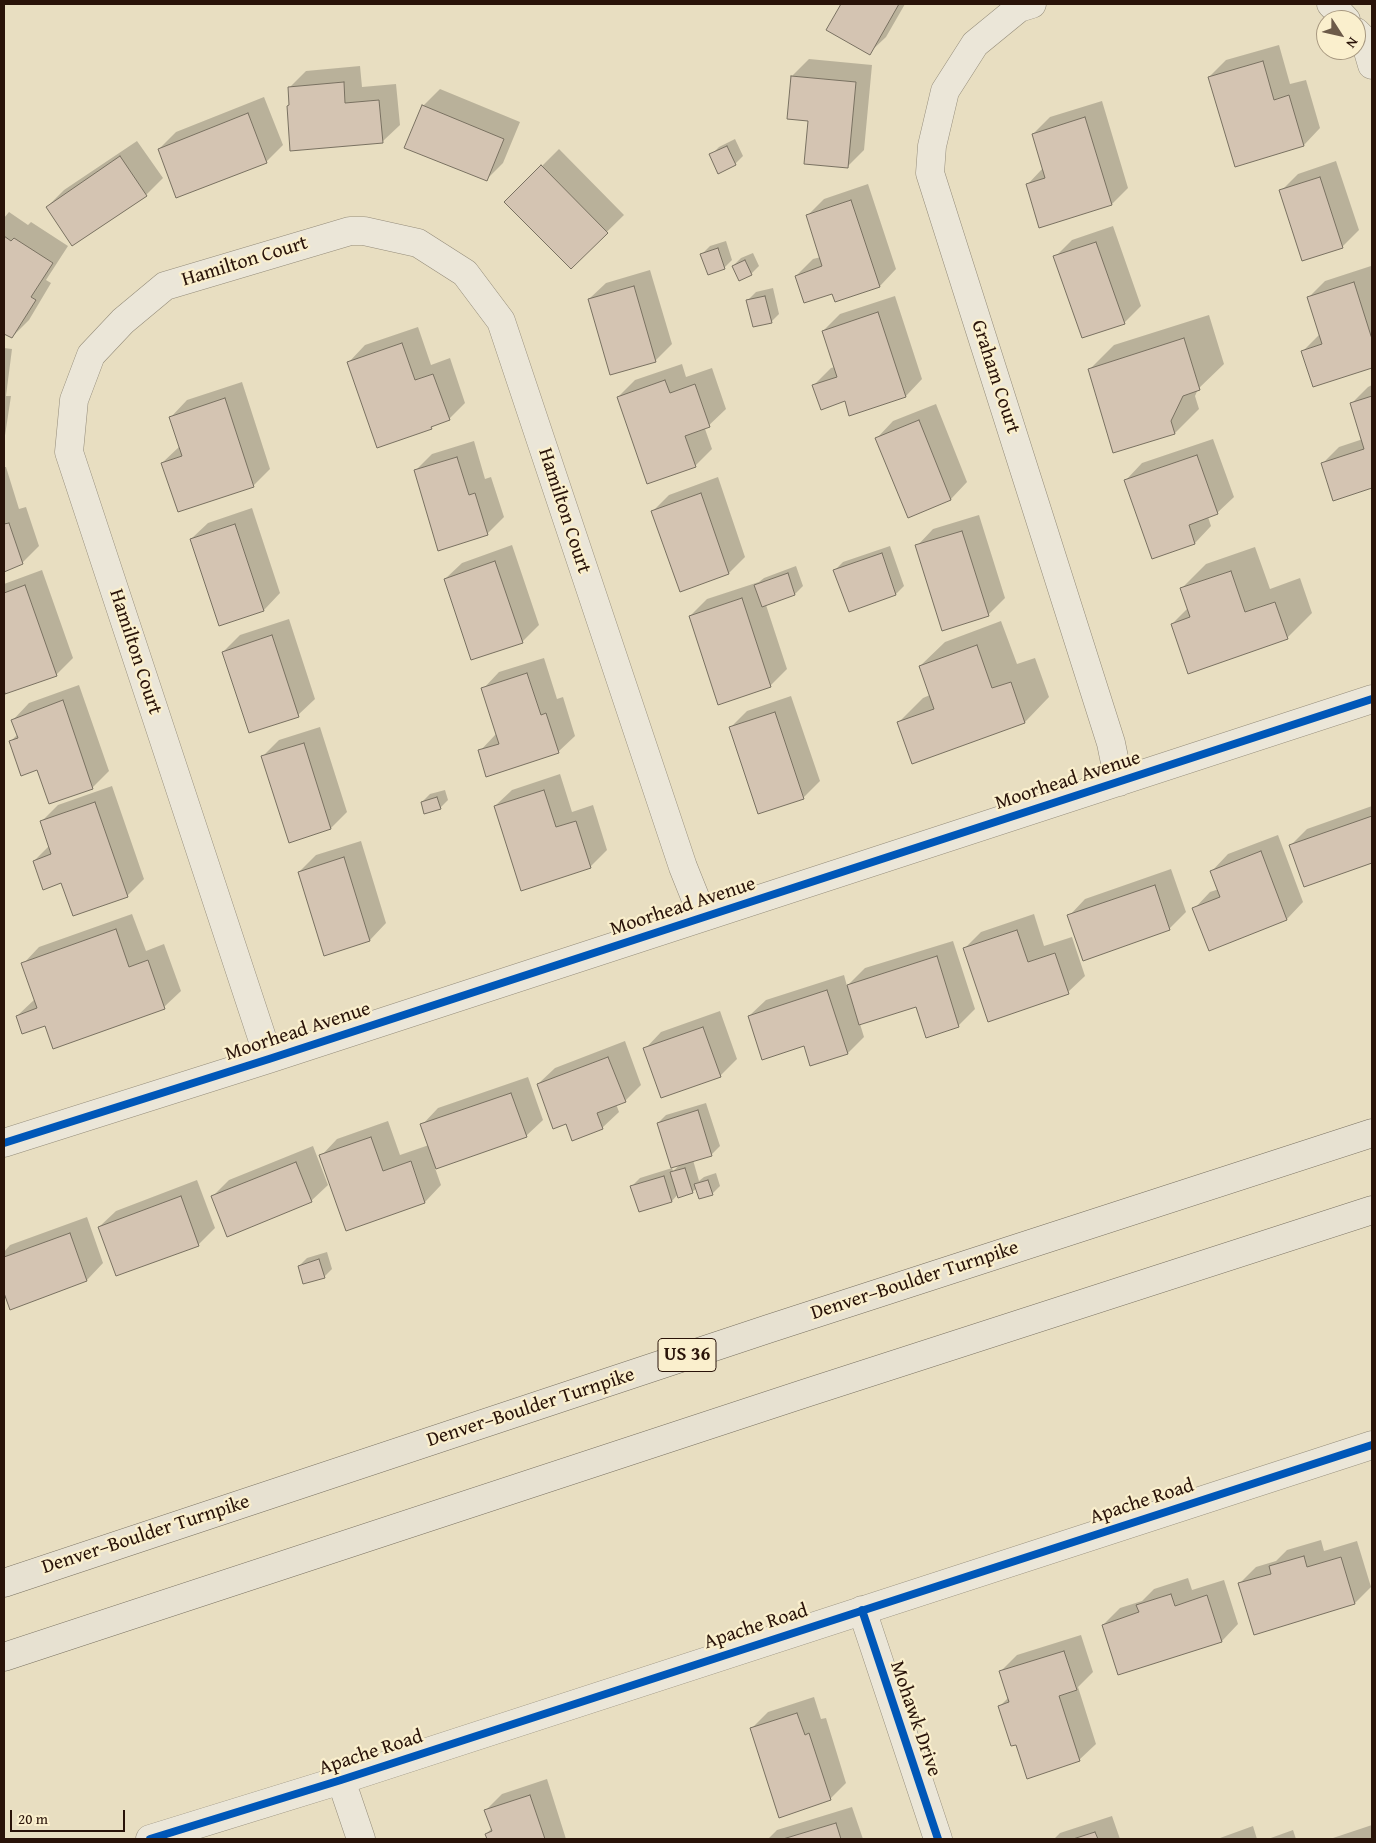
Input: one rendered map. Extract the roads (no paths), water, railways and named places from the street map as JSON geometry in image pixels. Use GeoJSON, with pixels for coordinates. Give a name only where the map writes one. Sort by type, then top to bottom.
{"type":"FeatureCollection","features":[{"type":"Feature","properties":{"kind":"highway","name":"Denver–Boulder Turnpike"},"geometry":{"type":"LineString","coordinates":[[4,1583],[768,1329],[1372,1132]]}},
{"type":"Feature","properties":{"kind":"highway"},"geometry":{"type":"LineString","coordinates":[[4,1657],[794,1397],[1372,1210]]}},
{"type":"Feature","properties":{"kind":"street","name":"Graham Court"},"geometry":{"type":"LineString","coordinates":[[1032,4],[1019,8],[975,44],[945,91],[932,146],[930,173],[1111,742],[1120,782]]}},
{"type":"Feature","properties":{"kind":"street"},"geometry":{"type":"LineString","coordinates":[[1366,47],[1372,65]]}},
{"type":"Feature","properties":{"kind":"street","name":"Hamilton Court"},"geometry":{"type":"LineString","coordinates":[[269,1059],[69,452],[74,400],[91,355],[123,321],[165,286],[350,231],[418,243],[465,273],[501,321],[683,867],[703,917]]}},
{"type":"Feature","properties":{"kind":"street","name":"Moorhead Avenue"},"geometry":{"type":"LineString","coordinates":[[4,1144],[1372,699]]}},
{"type":"Feature","properties":{"kind":"street","name":"Apache Road"},"geometry":{"type":"LineString","coordinates":[[150,1839],[341,1780],[1372,1445]]}},
{"type":"Feature","properties":{"kind":"street","name":"Mohawk Drive"},"geometry":{"type":"LineString","coordinates":[[862,1610],[938,1839]]}},
{"type":"Feature","properties":{"kind":"street"},"geometry":{"type":"LineString","coordinates":[[341,1780],[361,1839]]}}]}
